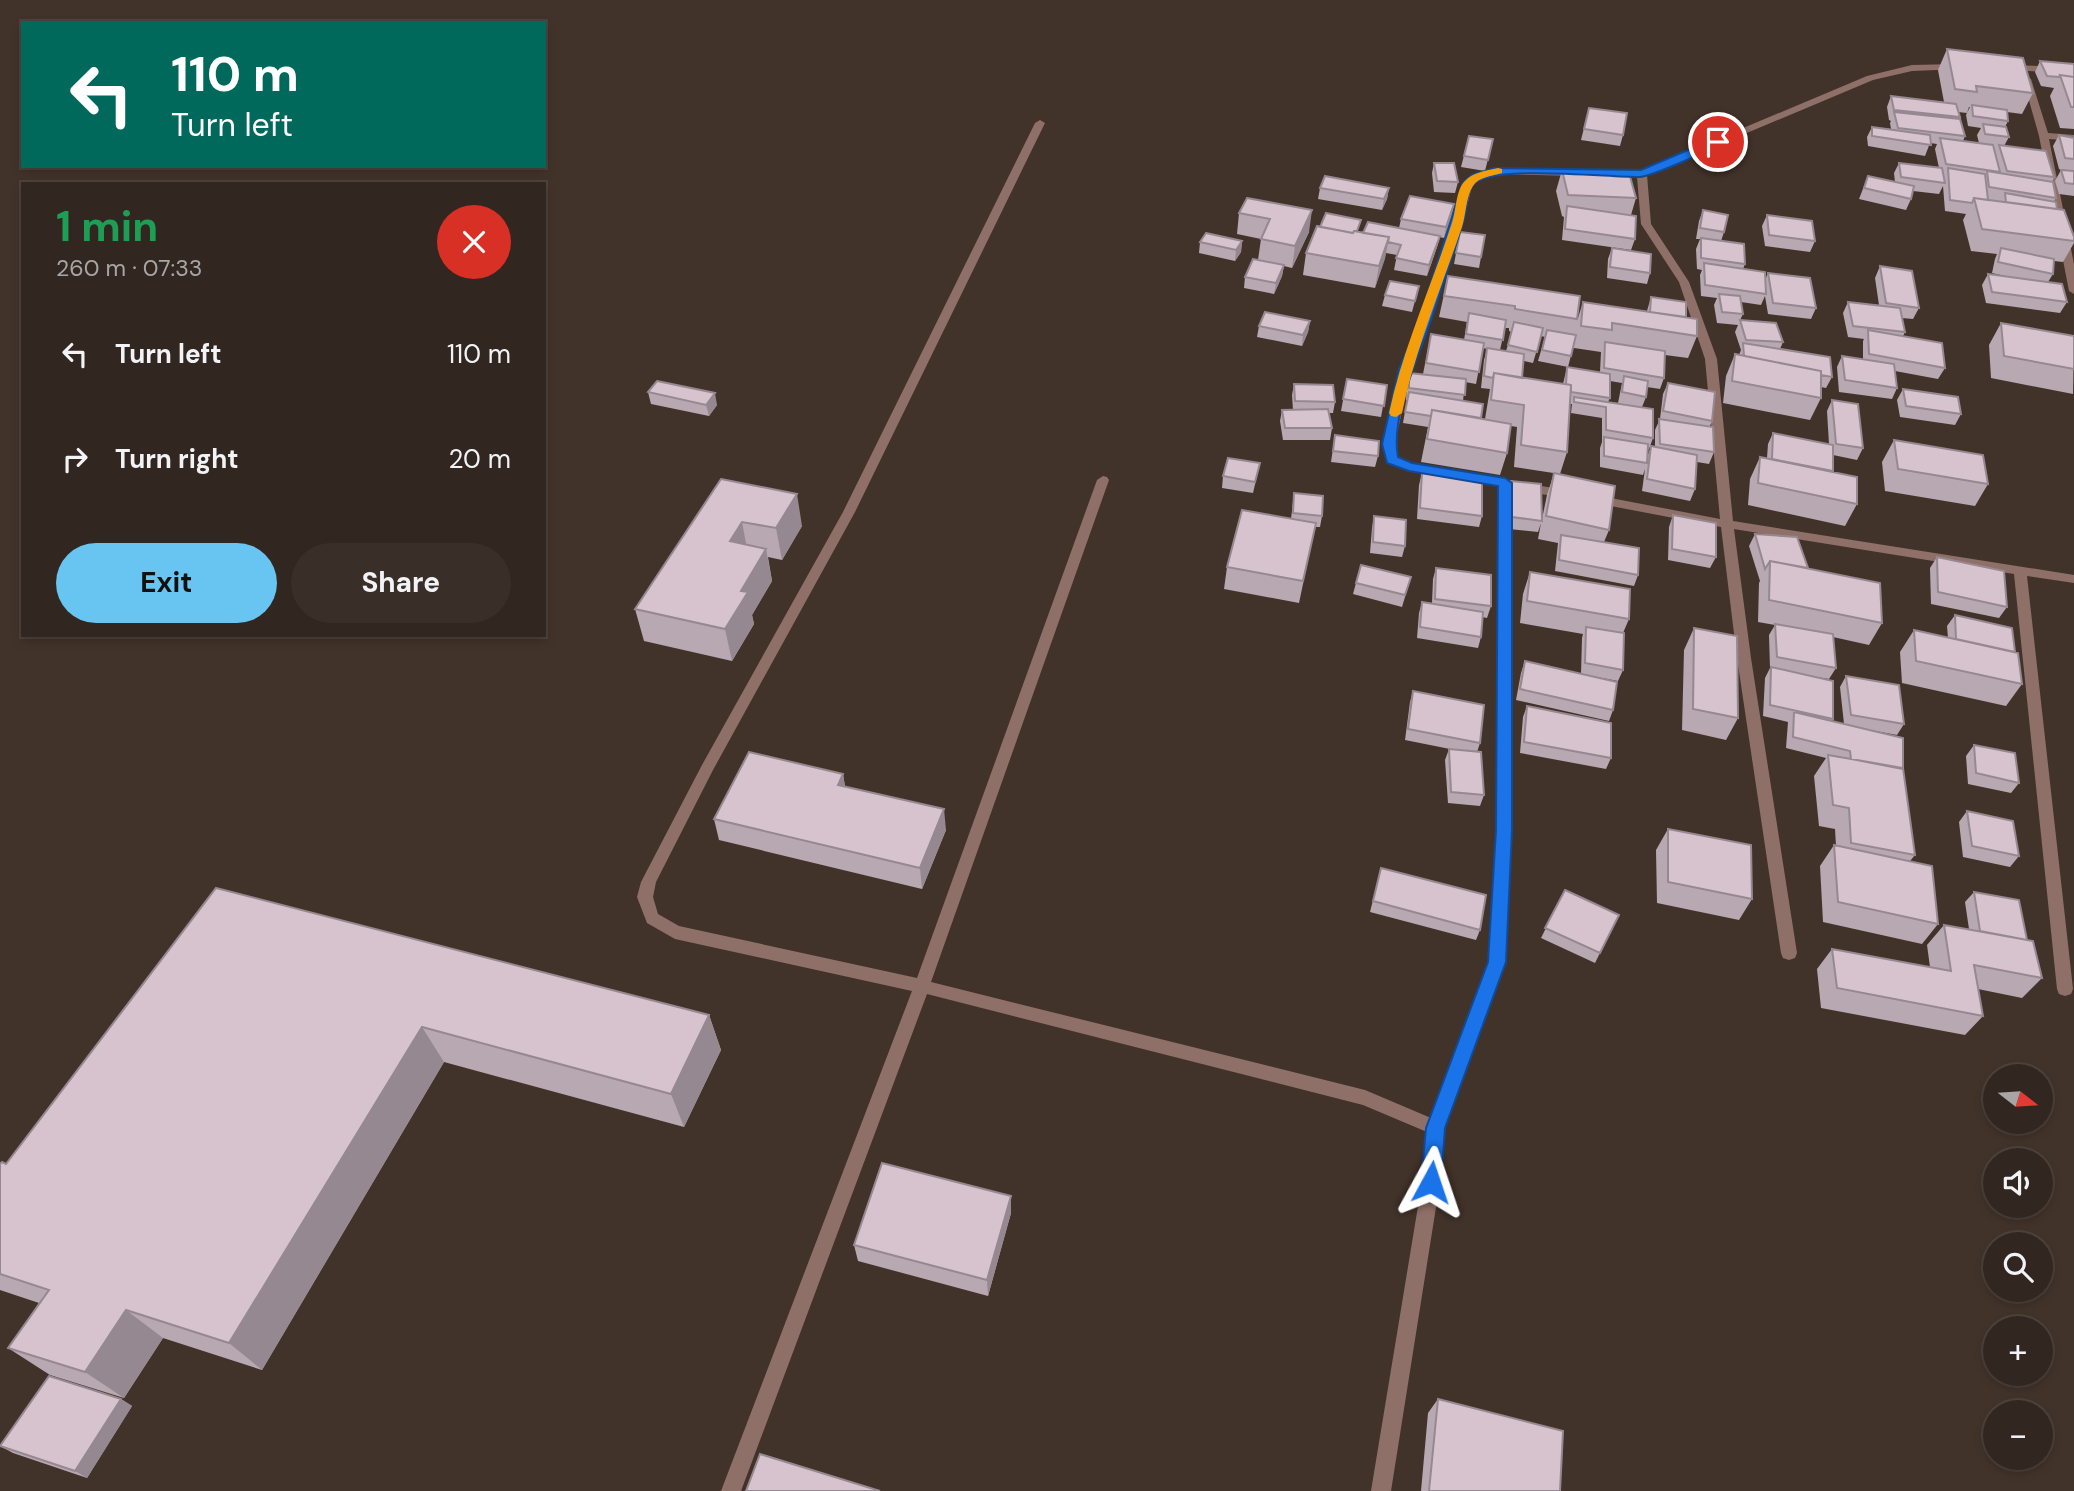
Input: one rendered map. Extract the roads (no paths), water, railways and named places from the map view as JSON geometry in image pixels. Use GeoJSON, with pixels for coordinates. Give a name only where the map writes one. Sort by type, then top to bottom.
{"type":"FeatureCollection","features":[{"type":"Feature","properties":{"kind":"street"},"geometry":{"type":"LineString","coordinates":[[1974,67],[1912,68],[1870,78],[1642,174],[1506,170],[1476,177],[1467,185],[1455,232],[1421,333],[1405,369],[1389,444],[1392,460],[1409,467],[1727,524],[2074,579]]}},
{"type":"Feature","properties":{"kind":"street"},"geometry":{"type":"LineString","coordinates":[[1999,68],[2074,70]]}},
{"type":"Feature","properties":{"kind":"street"},"geometry":{"type":"LineString","coordinates":[[2023,68],[2044,136],[2074,291]]}},
{"type":"Feature","properties":{"kind":"street"},"geometry":{"type":"LineString","coordinates":[[1040,123],[849,512],[706,769],[649,882],[645,897],[652,918],[675,932],[921,986],[1365,1098],[1436,1128]]}},
{"type":"Feature","properties":{"kind":"street"},"geometry":{"type":"LineString","coordinates":[[2044,136],[2074,138]]}},
{"type":"Feature","properties":{"kind":"street"},"geometry":{"type":"LineString","coordinates":[[1642,174],[1646,223],[1684,282],[1711,359],[1727,524],[1744,658],[1789,953]]}},
{"type":"Feature","properties":{"kind":"street"},"geometry":{"type":"LineString","coordinates":[[731,1491],[891,1072],[1103,480]]}},
{"type":"Feature","properties":{"kind":"street"},"geometry":{"type":"LineString","coordinates":[[1381,1491],[1431,1182],[1436,1128],[1497,962],[1504,830],[1505,483]]}},
{"type":"Feature","properties":{"kind":"street"},"geometry":{"type":"LineString","coordinates":[[2020,569],[2065,989]]}}]}
